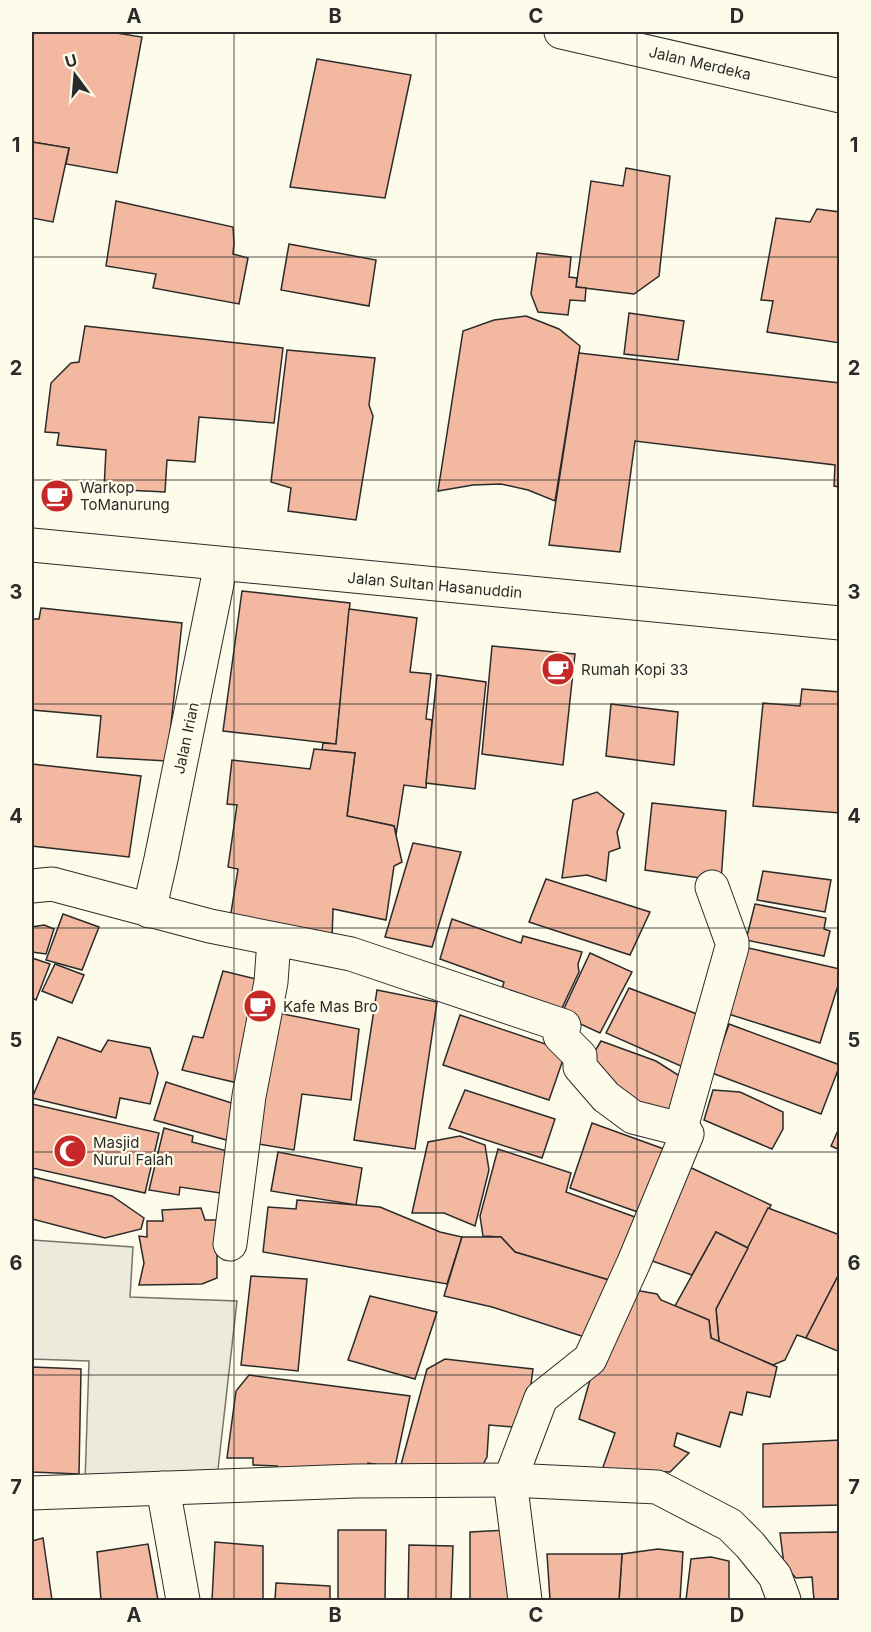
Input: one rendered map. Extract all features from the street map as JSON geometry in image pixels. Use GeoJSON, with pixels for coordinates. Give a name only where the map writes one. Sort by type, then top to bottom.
{"type":"FeatureCollection","features":[{"type":"Feature","properties":{"kind":"street","name":"Jalan Merdeka"},"geometry":{"type":"LineString","coordinates":[[561,32],[840,96]]}},
{"type":"Feature","properties":{"kind":"street","name":"Jalan Sultan Hasanuddin"},"geometry":{"type":"LineString","coordinates":[[32,545],[840,623]]}},
{"type":"Feature","properties":{"kind":"street","name":"Jalan Irian"},"geometry":{"type":"LineString","coordinates":[[149,911],[221,564]]}},
{"type":"Feature","properties":{"kind":"street"},"geometry":{"type":"LineString","coordinates":[[32,886],[52,884],[149,911],[274,940],[351,954],[564,1026],[560,1036],[580,1056],[580,1067],[606,1097],[633,1117],[681,1128],[687,1134],[591,1359],[541,1398],[510,1480],[525,1600]]}},
{"type":"Feature","properties":{"kind":"street"},"geometry":{"type":"LineString","coordinates":[[681,1128],[732,947],[712,887]]}},
{"type":"Feature","properties":{"kind":"street"},"geometry":{"type":"LineString","coordinates":[[230,1244],[249,1096],[271,982],[274,940]]}},
{"type":"Feature","properties":{"kind":"street"},"geometry":{"type":"LineString","coordinates":[[32,1493],[355,1481],[510,1480],[657,1487],[730,1525],[775,1576],[784,1600]]}},
{"type":"Feature","properties":{"kind":"street"},"geometry":{"type":"LineString","coordinates":[[163,1488],[183,1600]]}},
{"type":"Feature","properties":{"kind":"shaded area"},"geometry":{"type":"Polygon","coordinates":[[[32,1240],[133,1247],[130,1297],[237,1301],[217,1478],[85,1482],[89,1361],[32,1359],[32,1240]]]}},
{"type":"Feature","properties":{"kind":"building"},"geometry":{"type":"Polygon","coordinates":[[[34,32],[110,32],[142,37],[117,173],[66,164],[69,148],[32,142],[32,41],[34,32]]]}},
{"type":"Feature","properties":{"kind":"building"},"geometry":{"type":"Polygon","coordinates":[[[317,59],[411,75],[385,198],[290,187],[317,59]]]}},
{"type":"Feature","properties":{"kind":"building"},"geometry":{"type":"Polygon","coordinates":[[[32,142],[69,148],[53,222],[32,218],[32,142]]]}},
{"type":"Feature","properties":{"kind":"building"},"geometry":{"type":"Polygon","coordinates":[[[626,168],[670,176],[659,276],[634,294],[576,287],[591,181],[623,186],[626,168]]]}},
{"type":"Feature","properties":{"kind":"building"},"geometry":{"type":"Polygon","coordinates":[[[116,201],[233,227],[233,254],[248,258],[239,304],[153,288],[156,274],[106,266],[116,201]]]}},
{"type":"Feature","properties":{"kind":"building"},"geometry":{"type":"Polygon","coordinates":[[[817,209],[840,212],[840,343],[767,332],[773,301],[761,300],[776,218],[810,222],[817,209]]]}},
{"type":"Feature","properties":{"kind":"building"},"geometry":{"type":"Polygon","coordinates":[[[289,244],[376,260],[369,306],[281,290],[289,244]]]}},
{"type":"Feature","properties":{"kind":"building"},"geometry":{"type":"Polygon","coordinates":[[[537,253],[571,257],[569,277],[577,278],[576,287],[586,288],[585,301],[570,300],[568,315],[538,312],[531,294],[537,253]]]}},
{"type":"Feature","properties":{"kind":"building"},"geometry":{"type":"Polygon","coordinates":[[[629,313],[684,321],[678,360],[624,354],[629,313]]]}},
{"type":"Feature","properties":{"kind":"building"},"geometry":{"type":"Polygon","coordinates":[[[526,316],[559,329],[580,346],[555,501],[528,490],[501,484],[473,485],[438,491],[463,331],[494,320],[526,316]]]}},
{"type":"Feature","properties":{"kind":"building"},"geometry":{"type":"Polygon","coordinates":[[[85,326],[283,348],[274,423],[199,417],[195,462],[167,460],[165,492],[104,489],[106,450],[57,445],[59,433],[45,432],[51,383],[71,363],[79,362],[85,326]]]}},
{"type":"Feature","properties":{"kind":"building"},"geometry":{"type":"Polygon","coordinates":[[[287,350],[375,358],[369,405],[373,416],[356,520],[288,511],[291,488],[271,482],[287,350]]]}},
{"type":"Feature","properties":{"kind":"building"},"geometry":{"type":"Polygon","coordinates":[[[579,353],[840,383],[840,487],[834,486],[835,465],[635,441],[620,552],[549,545],[579,353]]]}},
{"type":"Feature","properties":{"kind":"building"},"geometry":{"type":"Polygon","coordinates":[[[242,591],[350,603],[336,744],[223,731],[242,591]]]}},
{"type":"Feature","properties":{"kind":"building"},"geometry":{"type":"Polygon","coordinates":[[[41,608],[182,623],[167,761],[97,757],[101,716],[32,710],[32,619],[39,619],[41,608]]]}},
{"type":"Feature","properties":{"kind":"building"},"geometry":{"type":"Polygon","coordinates":[[[349,609],[417,618],[410,672],[431,674],[426,719],[432,720],[426,788],[404,785],[396,835],[394,826],[347,816],[355,753],[322,750],[323,743],[336,744],[349,609]]]}},
{"type":"Feature","properties":{"kind":"building"},"geometry":{"type":"Polygon","coordinates":[[[492,646],[575,654],[563,765],[482,754],[492,646]]]}},
{"type":"Feature","properties":{"kind":"building"},"geometry":{"type":"Polygon","coordinates":[[[437,675],[486,682],[475,789],[426,783],[437,675]]]}},
{"type":"Feature","properties":{"kind":"building"},"geometry":{"type":"Polygon","coordinates":[[[802,689],[840,692],[840,813],[753,806],[763,703],[800,706],[802,689]]]}},
{"type":"Feature","properties":{"kind":"building"},"geometry":{"type":"Polygon","coordinates":[[[611,704],[678,712],[674,765],[606,756],[611,704]]]}},
{"type":"Feature","properties":{"kind":"building"},"geometry":{"type":"Polygon","coordinates":[[[314,749],[355,753],[347,816],[394,826],[402,862],[394,866],[386,920],[333,909],[332,940],[230,919],[238,869],[228,867],[237,805],[227,804],[232,760],[310,769],[314,749]]]}},
{"type":"Feature","properties":{"kind":"building"},"geometry":{"type":"Polygon","coordinates":[[[32,764],[141,776],[129,857],[32,846],[32,764]]]}},
{"type":"Feature","properties":{"kind":"building"},"geometry":{"type":"Polygon","coordinates":[[[597,792],[624,814],[617,832],[620,848],[609,852],[606,881],[587,875],[562,878],[573,800],[597,792]]]}},
{"type":"Feature","properties":{"kind":"building"},"geometry":{"type":"Polygon","coordinates":[[[652,803],[726,811],[721,881],[645,870],[652,803]]]}},
{"type":"Feature","properties":{"kind":"building"},"geometry":{"type":"Polygon","coordinates":[[[413,843],[461,852],[432,947],[385,937],[413,843]]]}},
{"type":"Feature","properties":{"kind":"building"},"geometry":{"type":"Polygon","coordinates":[[[763,871],[831,880],[825,912],[757,900],[763,871]]]}},
{"type":"Feature","properties":{"kind":"building"},"geometry":{"type":"Polygon","coordinates":[[[546,879],[650,912],[630,955],[529,922],[546,879]]]}},
{"type":"Feature","properties":{"kind":"building"},"geometry":{"type":"Polygon","coordinates":[[[755,904],[826,918],[824,929],[830,931],[824,956],[746,940],[755,904]]]}},
{"type":"Feature","properties":{"kind":"building"},"geometry":{"type":"Polygon","coordinates":[[[63,914],[99,927],[82,970],[46,960],[63,914]]]}},
{"type":"Feature","properties":{"kind":"building"},"geometry":{"type":"Polygon","coordinates":[[[452,919],[521,943],[523,936],[582,952],[578,964],[579,972],[561,1010],[502,989],[504,982],[440,959],[452,919]]]}},
{"type":"Feature","properties":{"kind":"building"},"geometry":{"type":"Polygon","coordinates":[[[44,925],[54,929],[46,954],[32,952],[32,927],[44,925]]]}},
{"type":"Feature","properties":{"kind":"building"},"geometry":{"type":"Polygon","coordinates":[[[744,947],[840,969],[840,979],[820,1043],[722,1012],[744,947]]]}},
{"type":"Feature","properties":{"kind":"building"},"geometry":{"type":"Polygon","coordinates":[[[590,953],[632,972],[600,1033],[561,1015],[590,953]]]}},
{"type":"Feature","properties":{"kind":"building"},"geometry":{"type":"Polygon","coordinates":[[[32,958],[50,964],[36,1000],[32,998],[32,958]]]}},
{"type":"Feature","properties":{"kind":"building"},"geometry":{"type":"Polygon","coordinates":[[[55,964],[84,975],[72,1003],[42,991],[55,964]]]}},
{"type":"Feature","properties":{"kind":"building"},"geometry":{"type":"Polygon","coordinates":[[[223,971],[264,981],[242,1084],[182,1070],[193,1036],[203,1038],[223,971]]]}},
{"type":"Feature","properties":{"kind":"building"},"geometry":{"type":"Polygon","coordinates":[[[629,988],[702,1016],[683,1067],[606,1033],[629,988]]]}},
{"type":"Feature","properties":{"kind":"building"},"geometry":{"type":"Polygon","coordinates":[[[377,990],[437,1002],[415,1149],[354,1140],[377,990]]]}},
{"type":"Feature","properties":{"kind":"building"},"geometry":{"type":"Polygon","coordinates":[[[273,1012],[359,1029],[351,1100],[302,1094],[294,1150],[252,1143],[273,1012]]]}},
{"type":"Feature","properties":{"kind":"building"},"geometry":{"type":"Polygon","coordinates":[[[460,1015],[566,1051],[549,1100],[443,1065],[460,1015]]]}},
{"type":"Feature","properties":{"kind":"building"},"geometry":{"type":"Polygon","coordinates":[[[729,1024],[840,1065],[821,1114],[712,1073],[729,1024]]]}},
{"type":"Feature","properties":{"kind":"building"},"geometry":{"type":"Polygon","coordinates":[[[58,1037],[101,1052],[108,1040],[150,1048],[158,1073],[150,1104],[120,1098],[116,1118],[32,1098],[58,1037]]]}},
{"type":"Feature","properties":{"kind":"building"},"geometry":{"type":"Polygon","coordinates":[[[601,1041],[656,1061],[697,1087],[674,1122],[609,1091],[586,1066],[601,1041]]]}},
{"type":"Feature","properties":{"kind":"building"},"geometry":{"type":"Polygon","coordinates":[[[166,1082],[241,1106],[230,1141],[154,1120],[166,1082]]]}},
{"type":"Feature","properties":{"kind":"building"},"geometry":{"type":"Polygon","coordinates":[[[465,1090],[555,1119],[542,1158],[449,1128],[465,1090]]]}},
{"type":"Feature","properties":{"kind":"building"},"geometry":{"type":"Polygon","coordinates":[[[713,1090],[740,1092],[783,1112],[783,1129],[772,1149],[704,1120],[713,1090]]]}},
{"type":"Feature","properties":{"kind":"building"},"geometry":{"type":"Polygon","coordinates":[[[32,1104],[159,1133],[145,1193],[32,1168],[32,1104]]]}},
{"type":"Feature","properties":{"kind":"building"},"geometry":{"type":"Polygon","coordinates":[[[592,1123],[675,1153],[649,1216],[570,1188],[592,1123]]]}},
{"type":"Feature","properties":{"kind":"building"},"geometry":{"type":"Polygon","coordinates":[[[840,1126],[840,1150],[831,1146],[840,1126]]]}},
{"type":"Feature","properties":{"kind":"building"},"geometry":{"type":"Polygon","coordinates":[[[164,1128],[193,1136],[192,1142],[235,1153],[227,1194],[180,1187],[179,1195],[149,1190],[164,1128]]]}},
{"type":"Feature","properties":{"kind":"building"},"geometry":{"type":"Polygon","coordinates":[[[460,1136],[485,1145],[489,1170],[475,1226],[444,1213],[412,1213],[428,1142],[460,1136]]]}},
{"type":"Feature","properties":{"kind":"building"},"geometry":{"type":"Polygon","coordinates":[[[498,1149],[571,1173],[566,1192],[646,1221],[619,1283],[515,1252],[501,1237],[483,1236],[480,1216],[498,1149]]]}},
{"type":"Feature","properties":{"kind":"building"},"geometry":{"type":"Polygon","coordinates":[[[278,1152],[362,1168],[356,1205],[271,1191],[278,1152]]]}},
{"type":"Feature","properties":{"kind":"building"},"geometry":{"type":"Polygon","coordinates":[[[685,1165],[771,1205],[748,1248],[716,1232],[692,1275],[644,1258],[685,1165]]]}},
{"type":"Feature","properties":{"kind":"building"},"geometry":{"type":"Polygon","coordinates":[[[34,1177],[112,1196],[144,1218],[141,1229],[105,1238],[32,1219],[34,1177]]]}},
{"type":"Feature","properties":{"kind":"building"},"geometry":{"type":"Polygon","coordinates":[[[297,1200],[380,1207],[440,1232],[462,1237],[447,1284],[263,1252],[268,1207],[296,1209],[297,1200]]]}},
{"type":"Feature","properties":{"kind":"building"},"geometry":{"type":"Polygon","coordinates":[[[201,1208],[205,1220],[217,1220],[217,1278],[202,1284],[139,1285],[144,1263],[139,1236],[147,1237],[147,1221],[163,1221],[162,1210],[201,1208]]]}},
{"type":"Feature","properties":{"kind":"building"},"geometry":{"type":"Polygon","coordinates":[[[768,1208],[840,1235],[840,1272],[806,1338],[797,1335],[785,1360],[773,1365],[719,1342],[716,1309],[768,1208]]]}},
{"type":"Feature","properties":{"kind":"building"},"geometry":{"type":"Polygon","coordinates":[[[716,1232],[748,1248],[716,1309],[719,1342],[711,1338],[709,1320],[675,1306],[716,1232]]]}},
{"type":"Feature","properties":{"kind":"building"},"geometry":{"type":"Polygon","coordinates":[[[462,1237],[501,1237],[515,1252],[619,1283],[594,1340],[492,1307],[444,1296],[462,1237]]]}},
{"type":"Feature","properties":{"kind":"building"},"geometry":{"type":"Polygon","coordinates":[[[840,1272],[840,1352],[806,1338],[840,1272]]]}},
{"type":"Feature","properties":{"kind":"building"},"geometry":{"type":"Polygon","coordinates":[[[251,1276],[307,1279],[298,1371],[241,1365],[251,1276]]]}},
{"type":"Feature","properties":{"kind":"building"},"geometry":{"type":"Polygon","coordinates":[[[629,1289],[657,1294],[661,1300],[709,1320],[711,1338],[777,1367],[770,1397],[747,1392],[742,1415],[730,1412],[720,1447],[677,1433],[674,1446],[689,1453],[670,1472],[602,1470],[615,1433],[579,1419],[595,1362],[629,1289]]]}},
{"type":"Feature","properties":{"kind":"building"},"geometry":{"type":"Polygon","coordinates":[[[370,1296],[437,1312],[415,1379],[348,1360],[370,1296]]]}},
{"type":"Feature","properties":{"kind":"building"},"geometry":{"type":"Polygon","coordinates":[[[445,1359],[533,1369],[525,1428],[489,1425],[487,1457],[479,1472],[399,1472],[427,1369],[445,1359]]]}},
{"type":"Feature","properties":{"kind":"building"},"geometry":{"type":"Polygon","coordinates":[[[32,1367],[81,1369],[79,1474],[32,1472],[32,1367]]]}},
{"type":"Feature","properties":{"kind":"building"},"geometry":{"type":"Polygon","coordinates":[[[249,1375],[410,1396],[395,1467],[368,1463],[367,1474],[276,1475],[277,1466],[253,1465],[253,1458],[227,1458],[236,1391],[249,1375]]]}},
{"type":"Feature","properties":{"kind":"building"},"geometry":{"type":"Polygon","coordinates":[[[840,1440],[840,1505],[763,1507],[763,1444],[840,1440]]]}},
{"type":"Feature","properties":{"kind":"building"},"geometry":{"type":"Polygon","coordinates":[[[338,1530],[386,1530],[385,1600],[338,1600],[338,1530]]]}},
{"type":"Feature","properties":{"kind":"building"},"geometry":{"type":"Polygon","coordinates":[[[507,1530],[515,1600],[470,1600],[470,1532],[507,1530]]]}},
{"type":"Feature","properties":{"kind":"building"},"geometry":{"type":"Polygon","coordinates":[[[840,1532],[840,1600],[814,1600],[812,1577],[796,1578],[784,1565],[780,1533],[840,1532]]]}},
{"type":"Feature","properties":{"kind":"building"},"geometry":{"type":"Polygon","coordinates":[[[43,1538],[52,1600],[32,1600],[32,1541],[43,1538]]]}},
{"type":"Feature","properties":{"kind":"building"},"geometry":{"type":"Polygon","coordinates":[[[215,1542],[263,1546],[263,1600],[212,1600],[215,1542]]]}},
{"type":"Feature","properties":{"kind":"building"},"geometry":{"type":"Polygon","coordinates":[[[148,1544],[158,1600],[101,1600],[97,1552],[148,1544]]]}},
{"type":"Feature","properties":{"kind":"building"},"geometry":{"type":"Polygon","coordinates":[[[409,1545],[453,1546],[451,1600],[408,1600],[409,1545]]]}},
{"type":"Feature","properties":{"kind":"building"},"geometry":{"type":"Polygon","coordinates":[[[658,1549],[683,1552],[680,1600],[619,1600],[622,1554],[658,1549]]]}},
{"type":"Feature","properties":{"kind":"building"},"geometry":{"type":"Polygon","coordinates":[[[547,1554],[622,1554],[619,1600],[550,1600],[547,1554]]]}},
{"type":"Feature","properties":{"kind":"building"},"geometry":{"type":"Polygon","coordinates":[[[711,1557],[729,1561],[729,1600],[686,1600],[691,1559],[711,1557]]]}},
{"type":"Feature","properties":{"kind":"building"},"geometry":{"type":"Polygon","coordinates":[[[276,1583],[330,1586],[330,1600],[275,1600],[276,1583]]]}},
{"type":"Feature","properties":{"kind":"place","name":"Warkop ToManurung"},"geometry":{"type":"Point","coordinates":[57,496]}},
{"type":"Feature","properties":{"kind":"place","name":"Rumah Kopi 33"},"geometry":{"type":"Point","coordinates":[558,669]}},
{"type":"Feature","properties":{"kind":"place","name":"Kafe Mas Bro"},"geometry":{"type":"Point","coordinates":[260,1006]}},
{"type":"Feature","properties":{"kind":"place","name":"Masjid Nurul Falah"},"geometry":{"type":"Point","coordinates":[70,1151]}}]}
